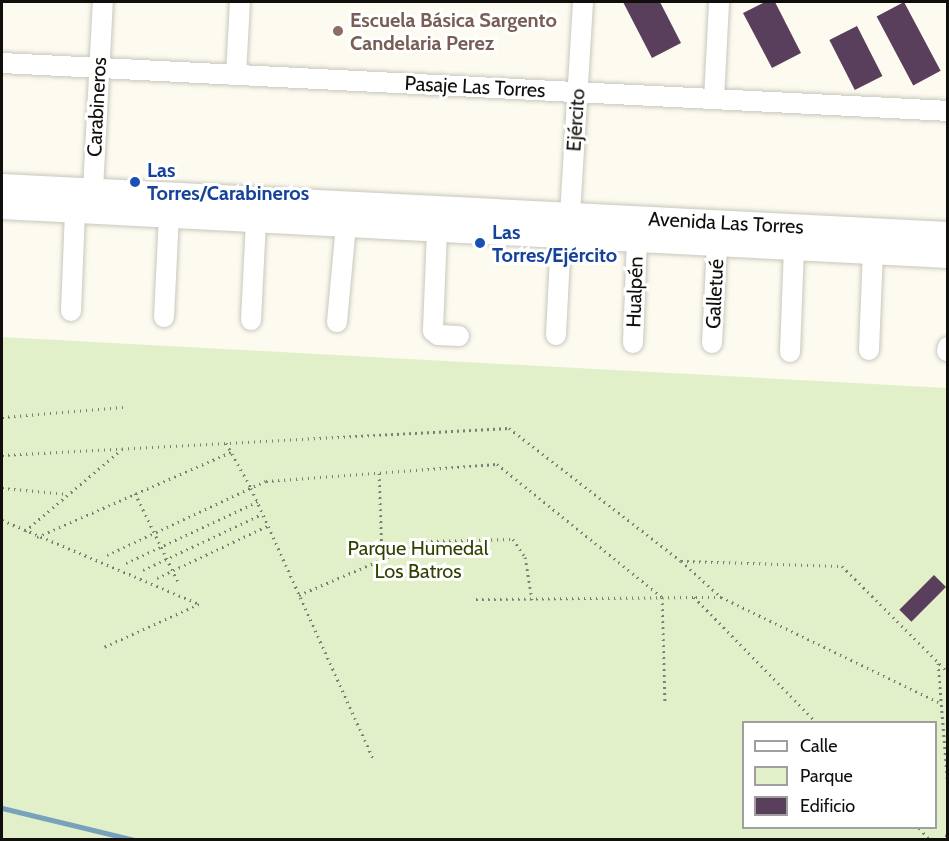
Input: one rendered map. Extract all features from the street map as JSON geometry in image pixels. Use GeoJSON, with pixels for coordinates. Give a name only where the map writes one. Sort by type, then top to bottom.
{"type":"FeatureCollection","features":[{"type":"Feature","properties":{"kind":"street","name":"Carabineros"},"geometry":{"type":"LineString","coordinates":[[70,311],[85,204],[99,68],[103,2]]}},
{"type":"Feature","properties":{"kind":"street"},"geometry":{"type":"LineString","coordinates":[[236,75],[240,2]]}},
{"type":"Feature","properties":{"kind":"street","name":"Ejército"},"geometry":{"type":"LineString","coordinates":[[556,335],[578,92],[583,2]]}},
{"type":"Feature","properties":{"kind":"street"},"geometry":{"type":"LineString","coordinates":[[714,99],[719,2]]}},
{"type":"Feature","properties":{"kind":"street","name":"Pasaje Las Torres"},"geometry":{"type":"LineString","coordinates":[[2,63],[948,111]]}},
{"type":"Feature","properties":{"kind":"street","name":"Avenida Las Torres"},"geometry":{"type":"LineString","coordinates":[[2,186],[85,204],[170,216],[437,230],[566,226],[638,241],[948,255]]}},
{"type":"Feature","properties":{"kind":"street","name":"Avenida Las Torres"},"geometry":{"type":"LineString","coordinates":[[2,207],[85,204],[566,226],[948,234]]}},
{"type":"Feature","properties":{"kind":"street"},"geometry":{"type":"LineString","coordinates":[[164,317],[170,216]]}},
{"type":"Feature","properties":{"kind":"street"},"geometry":{"type":"LineString","coordinates":[[251,320],[256,221]]}},
{"type":"Feature","properties":{"kind":"street"},"geometry":{"type":"LineString","coordinates":[[337,322],[346,225]]}},
{"type":"Feature","properties":{"kind":"street"},"geometry":{"type":"LineString","coordinates":[[437,230],[433,331],[438,335],[459,336]]}},
{"type":"Feature","properties":{"kind":"street","name":"Hualpén"},"geometry":{"type":"LineString","coordinates":[[633,343],[638,241]]}},
{"type":"Feature","properties":{"kind":"street","name":"Galletué"},"geometry":{"type":"LineString","coordinates":[[712,343],[717,245]]}},
{"type":"Feature","properties":{"kind":"street"},"geometry":{"type":"LineString","coordinates":[[790,352],[794,248]]}},
{"type":"Feature","properties":{"kind":"street"},"geometry":{"type":"LineString","coordinates":[[869,350],[873,252]]}},
{"type":"Feature","properties":{"kind":"path"},"geometry":{"type":"LineString","coordinates":[[2,417],[124,407]]}},
{"type":"Feature","properties":{"kind":"path"},"geometry":{"type":"LineString","coordinates":[[2,455],[509,428],[681,561],[721,597],[940,703]]}},
{"type":"Feature","properties":{"kind":"path"},"geometry":{"type":"LineString","coordinates":[[226,443],[251,488],[374,760]]}},
{"type":"Feature","properties":{"kind":"path"},"geometry":{"type":"LineString","coordinates":[[25,531],[122,449]]}},
{"type":"Feature","properties":{"kind":"path"},"geometry":{"type":"LineString","coordinates":[[38,537],[231,452]]}},
{"type":"Feature","properties":{"kind":"path"},"geometry":{"type":"LineString","coordinates":[[107,555],[266,481],[496,464],[662,597]]}},
{"type":"Feature","properties":{"kind":"path"},"geometry":{"type":"LineString","coordinates":[[379,473],[382,560]]}},
{"type":"Feature","properties":{"kind":"path"},"geometry":{"type":"LineString","coordinates":[[2,488],[69,494]]}},
{"type":"Feature","properties":{"kind":"path"},"geometry":{"type":"LineString","coordinates":[[135,493],[156,532],[178,582]]}},
{"type":"Feature","properties":{"kind":"path"},"geometry":{"type":"LineString","coordinates":[[126,563],[257,502]]}},
{"type":"Feature","properties":{"kind":"path"},"geometry":{"type":"LineString","coordinates":[[143,570],[262,514]]}},
{"type":"Feature","properties":{"kind":"path"},"geometry":{"type":"LineString","coordinates":[[2,520],[200,604],[104,647]]}},
{"type":"Feature","properties":{"kind":"path"},"geometry":{"type":"LineString","coordinates":[[157,578],[267,526]]}},
{"type":"Feature","properties":{"kind":"path"},"geometry":{"type":"LineString","coordinates":[[298,596],[425,541],[513,539],[525,557],[532,599]]}},
{"type":"Feature","properties":{"kind":"path"},"geometry":{"type":"LineString","coordinates":[[681,561],[842,566],[948,672]]}},
{"type":"Feature","properties":{"kind":"path"},"geometry":{"type":"LineString","coordinates":[[662,597],[664,702]]}},
{"type":"Feature","properties":{"kind":"path"},"geometry":{"type":"LineString","coordinates":[[694,597],[814,721]]}},
{"type":"Feature","properties":{"kind":"path"},"geometry":{"type":"LineString","coordinates":[[476,599],[721,597]]}},
{"type":"Feature","properties":{"kind":"path"},"geometry":{"type":"LineString","coordinates":[[938,663],[948,786]]}},
{"type":"Feature","properties":{"kind":"path"},"geometry":{"type":"LineString","coordinates":[[941,840],[948,834]]}},
{"type":"Feature","properties":{"kind":"green space","name":"Parque Humedal Los Batros"},"geometry":{"type":"Polygon","coordinates":[[[2,337],[947,388],[947,839],[2,839],[2,337]]]}},
{"type":"Feature","properties":{"kind":"building"},"geometry":{"type":"Polygon","coordinates":[[[623,2],[660,2],[681,43],[652,58],[623,2]]]}},
{"type":"Feature","properties":{"kind":"building"},"geometry":{"type":"Polygon","coordinates":[[[765,2],[775,2],[801,53],[772,68],[743,13],[765,2]]]}},
{"type":"Feature","properties":{"kind":"building"},"geometry":{"type":"Polygon","coordinates":[[[904,2],[941,71],[913,85],[877,17],[904,2]]]}},
{"type":"Feature","properties":{"kind":"building"},"geometry":{"type":"Polygon","coordinates":[[[857,26],[882,76],[855,90],[829,40],[857,26]]]}},
{"type":"Feature","properties":{"kind":"building"},"geometry":{"type":"Polygon","coordinates":[[[934,575],[946,587],[911,622],[899,610],[934,575]]]}},
{"type":"Feature","properties":{"kind":"waterway"},"geometry":{"type":"LineString","coordinates":[[2,808],[134,840]]}},
{"type":"Feature","properties":{"kind":"place","name":"Escuela Básica Sargento Candelaria Perez"},"geometry":{"type":"Point","coordinates":[338,31]}},
{"type":"Feature","properties":{"kind":"place","name":"Las Torres/Carabineros"},"geometry":{"type":"Point","coordinates":[135,182]}},
{"type":"Feature","properties":{"kind":"place","name":"Las Torres/Ejército"},"geometry":{"type":"Point","coordinates":[480,243]}}]}
